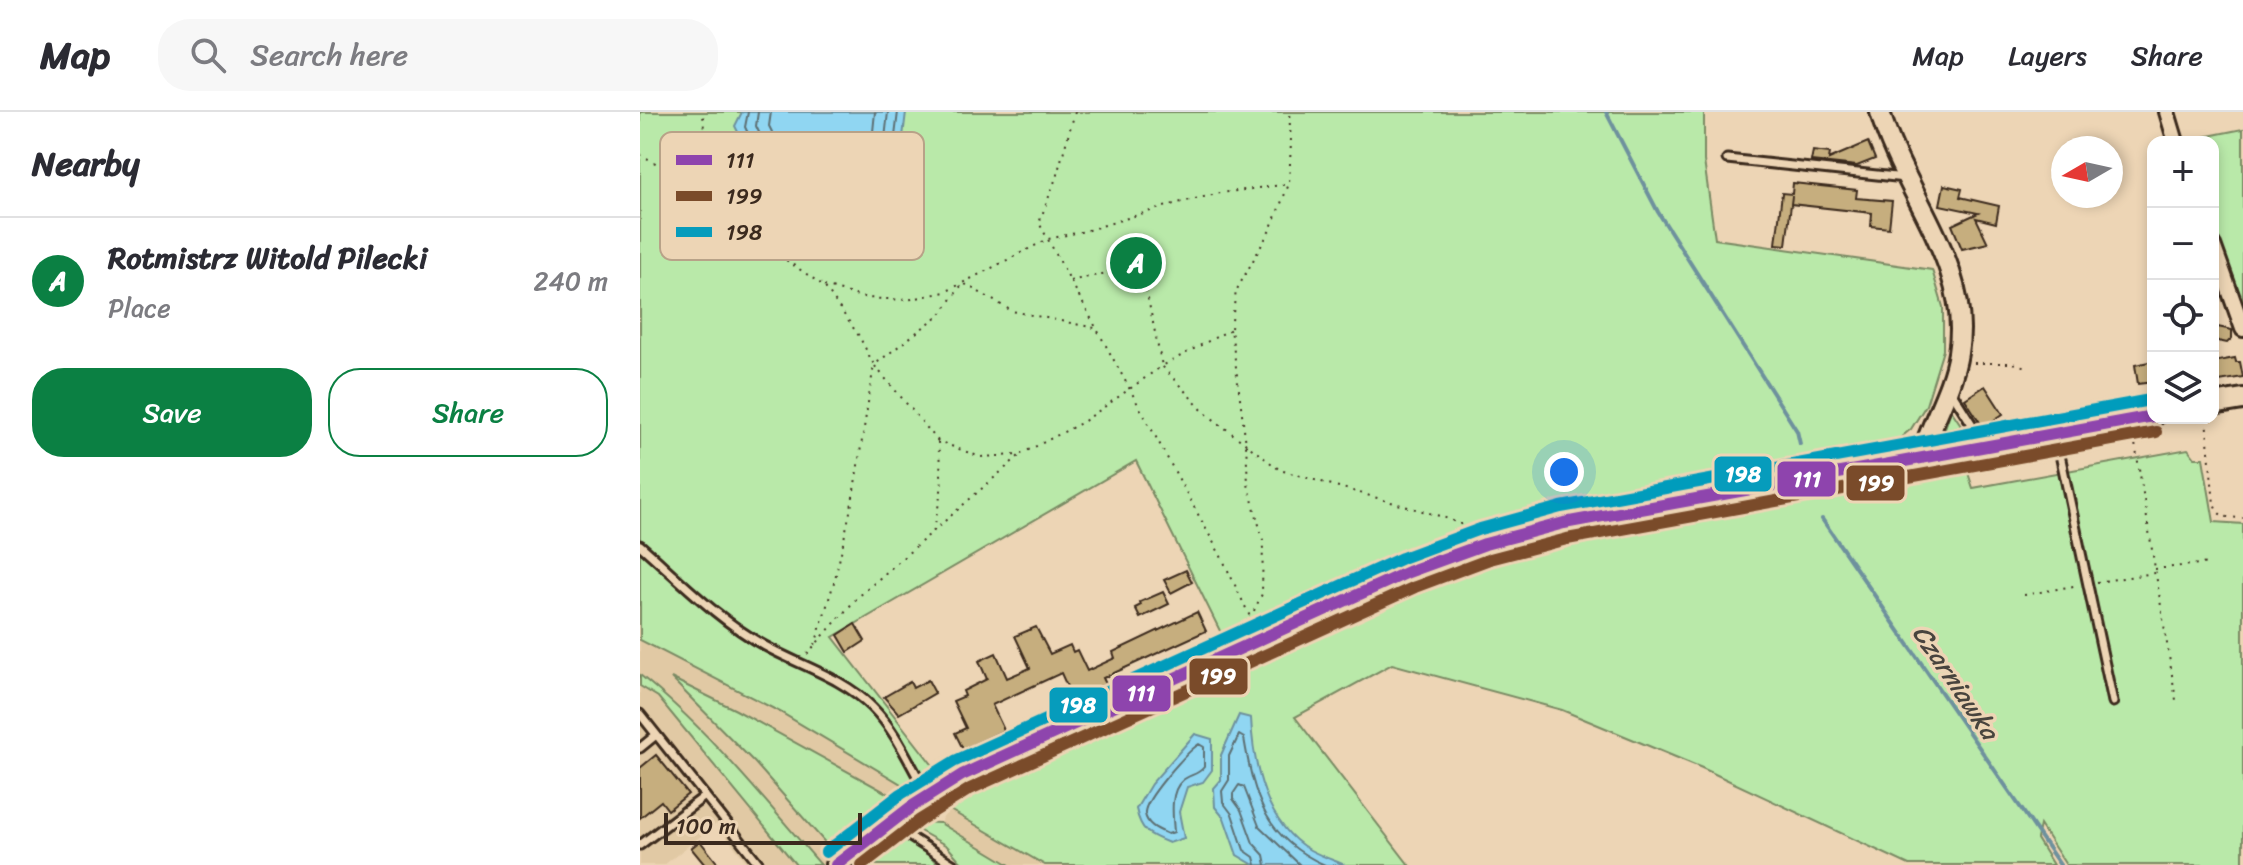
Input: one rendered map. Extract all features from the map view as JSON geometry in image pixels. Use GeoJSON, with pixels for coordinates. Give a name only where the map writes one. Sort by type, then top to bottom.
{"type":"FeatureCollection","features":[{"type":"Feature","properties":{"kind":"main road"},"geometry":{"type":"LineString","coordinates":[[2219,403],[2243,399]]}},
{"type":"Feature","properties":{"kind":"main road"},"geometry":{"type":"LineString","coordinates":[[836,865],[929,795],[982,765],[1407,572],[1497,539],[1564,523],[2147,417]]}},
{"type":"Feature","properties":{"kind":"street"},"geometry":{"type":"LineString","coordinates":[[1880,112],[1889,141],[1942,251],[1953,283],[1960,335],[1957,362],[1925,445],[1925,458]]}},
{"type":"Feature","properties":{"kind":"street"},"geometry":{"type":"LineString","coordinates":[[2167,112],[2174,136]]}},
{"type":"Feature","properties":{"kind":"street"},"geometry":{"type":"LineString","coordinates":[[2219,262],[2243,329]]}},
{"type":"Feature","properties":{"kind":"lane"},"geometry":{"type":"LineString","coordinates":[[1727,159],[1907,178]]}},
{"type":"Feature","properties":{"kind":"lane"},"geometry":{"type":"LineString","coordinates":[[1948,387],[1986,447]]}},
{"type":"Feature","properties":{"kind":"lane"},"geometry":{"type":"LineString","coordinates":[[2055,434],[2113,702]]}},
{"type":"Feature","properties":{"kind":"lane"},"geometry":{"type":"LineString","coordinates":[[640,545],[726,621],[765,646],[847,687],[871,706],[896,735],[929,795]]}},
{"type":"Feature","properties":{"kind":"lane"},"geometry":{"type":"LineString","coordinates":[[640,714],[760,865]]}},
{"type":"Feature","properties":{"kind":"lane"},"geometry":{"type":"LineString","coordinates":[[640,748],[656,735]]}},
{"type":"Feature","properties":{"kind":"lane"},"geometry":{"type":"LineString","coordinates":[[640,845],[705,796]]}},
{"type":"Feature","properties":{"kind":"lane"},"geometry":{"type":"LineString","coordinates":[[892,821],[904,833],[954,865]]}},
{"type":"Feature","properties":{"kind":"path"},"geometry":{"type":"LineString","coordinates":[[703,112],[704,132]]}},
{"type":"Feature","properties":{"kind":"path"},"geometry":{"type":"LineString","coordinates":[[1075,112],[1039,223],[1223,560],[1261,638]]}},
{"type":"Feature","properties":{"kind":"path"},"geometry":{"type":"LineString","coordinates":[[1251,617],[1262,594],[1263,540],[1248,484],[1231,329],[1236,291],[1270,230],[1289,184],[1289,112]]}},
{"type":"Feature","properties":{"kind":"path"},"geometry":{"type":"LineString","coordinates":[[640,154],[660,166]]}},
{"type":"Feature","properties":{"kind":"path"},"geometry":{"type":"LineString","coordinates":[[786,260],[824,286],[865,298],[907,300],[945,292],[1048,239],[1177,203],[1221,193],[1289,184]]}},
{"type":"Feature","properties":{"kind":"path"},"geometry":{"type":"LineString","coordinates":[[1148,253],[1153,273],[1134,277],[1132,268],[1130,257],[1148,253]]}},
{"type":"Feature","properties":{"kind":"path"},"geometry":{"type":"LineString","coordinates":[[1068,281],[1132,268]]}},
{"type":"Feature","properties":{"kind":"path"},"geometry":{"type":"LineString","coordinates":[[1143,275],[1162,366],[1204,412],[1280,470],[1443,517],[1497,539]]}},
{"type":"Feature","properties":{"kind":"path"},"geometry":{"type":"LineString","coordinates":[[963,283],[1012,311],[1072,326],[1095,328]]}},
{"type":"Feature","properties":{"kind":"path"},"geometry":{"type":"LineString","coordinates":[[815,645],[835,579],[852,503],[874,365],[942,313],[963,283]]}},
{"type":"Feature","properties":{"kind":"path"},"geometry":{"type":"LineString","coordinates":[[824,286],[859,336],[874,365],[938,441],[980,457],[1019,455]]}},
{"type":"Feature","properties":{"kind":"path"},"geometry":{"type":"LineString","coordinates":[[801,662],[857,598],[1019,455],[1083,422],[1162,366],[1231,329]]}},
{"type":"Feature","properties":{"kind":"path"},"geometry":{"type":"LineString","coordinates":[[1957,362],[2013,363],[2026,367]]}},
{"type":"Feature","properties":{"kind":"path"},"geometry":{"type":"LineString","coordinates":[[2206,424],[2217,513],[2223,517],[2243,518]]}},
{"type":"Feature","properties":{"kind":"path"},"geometry":{"type":"LineString","coordinates":[[2133,434],[2176,700]]}},
{"type":"Feature","properties":{"kind":"path"},"geometry":{"type":"LineString","coordinates":[[934,531],[942,485],[938,441]]}},
{"type":"Feature","properties":{"kind":"path"},"geometry":{"type":"LineString","coordinates":[[2155,569],[2209,563]]}},
{"type":"Feature","properties":{"kind":"shaded area"},"geometry":{"type":"Polygon","coordinates":[[[640,640],[780,712],[913,791],[903,802],[736,710],[673,680],[755,763],[836,855],[821,865],[743,775],[660,691],[640,675],[640,640]]]}},
{"type":"Feature","properties":{"kind":"shaded area"},"geometry":{"type":"Polygon","coordinates":[[[640,686],[658,697],[796,865],[749,865],[716,824],[664,865],[640,865],[640,686]]]}},
{"type":"Feature","properties":{"kind":"shaded area"},"geometry":{"type":"Polygon","coordinates":[[[948,809],[1045,865],[1010,865],[940,823],[948,809]]]}},
{"type":"Feature","properties":{"kind":"green space"},"geometry":{"type":"Polygon","coordinates":[[[640,112],[1704,112],[1704,161],[1715,239],[1932,270],[1943,307],[1943,350],[1926,405],[1911,429],[1890,446],[1708,475],[1495,522],[1399,559],[1223,637],[1136,461],[833,637],[938,772],[913,791],[780,712],[640,640],[640,112]]]}},
{"type":"Feature","properties":{"kind":"green space"},"geometry":{"type":"Polygon","coordinates":[[[2243,129],[2243,323],[2219,249],[2219,136],[2208,136],[2243,129]]]}},
{"type":"Feature","properties":{"kind":"green space"},"geometry":{"type":"Polygon","coordinates":[[[1951,410],[1967,434],[1953,439],[1943,434],[1951,410]]]}},
{"type":"Feature","properties":{"kind":"green space"},"geometry":{"type":"Polygon","coordinates":[[[2188,449],[2195,458],[2203,458],[2214,522],[2243,524],[2243,865],[2066,865],[2040,825],[2037,839],[2053,865],[1909,865],[1702,768],[1562,710],[1392,664],[1295,717],[1409,865],[1045,865],[948,809],[962,794],[1120,717],[1355,614],[1504,559],[1577,541],[1967,470],[1973,488],[2188,449]]]}},
{"type":"Feature","properties":{"kind":"green space"},"geometry":{"type":"Polygon","coordinates":[[[640,675],[712,742],[821,865],[796,865],[658,697],[640,686],[640,675]]]}},
{"type":"Feature","properties":{"kind":"green space"},"geometry":{"type":"Polygon","coordinates":[[[671,678],[736,710],[903,802],[836,855],[755,763],[671,678]]]}},
{"type":"Feature","properties":{"kind":"green space"},"geometry":{"type":"Polygon","coordinates":[[[914,822],[940,823],[1010,865],[962,863],[947,846],[911,826],[914,822]]]}},
{"type":"Feature","properties":{"kind":"green space"},"geometry":{"type":"Polygon","coordinates":[[[902,839],[929,854],[938,865],[868,865],[902,839]]]}},
{"type":"Feature","properties":{"kind":"water"},"geometry":{"type":"Polygon","coordinates":[[[742,112],[906,112],[904,132],[738,132],[735,126],[742,112]]]}},
{"type":"Feature","properties":{"kind":"water"},"geometry":{"type":"Polygon","coordinates":[[[1239,715],[1251,718],[1259,774],[1282,825],[1310,850],[1345,865],[1254,865],[1237,855],[1224,818],[1215,807],[1214,788],[1221,780],[1221,755],[1239,715]]]}},
{"type":"Feature","properties":{"kind":"water"},"geometry":{"type":"Polygon","coordinates":[[[1195,734],[1212,739],[1212,770],[1203,782],[1187,787],[1179,812],[1184,838],[1169,843],[1147,832],[1140,823],[1136,809],[1151,784],[1195,734]]]}},
{"type":"Feature","properties":{"kind":"building"},"geometry":{"type":"Polygon","coordinates":[[[1868,142],[1875,159],[1857,166],[1811,161],[1813,151],[1830,153],[1829,159],[1868,142]]]}},
{"type":"Feature","properties":{"kind":"building"},"geometry":{"type":"Polygon","coordinates":[[[1793,183],[1857,190],[1856,198],[1892,201],[1889,228],[1871,226],[1872,213],[1791,204],[1786,245],[1776,244],[1782,193],[1792,194],[1793,183]]]}},
{"type":"Feature","properties":{"kind":"building"},"geometry":{"type":"Polygon","coordinates":[[[1944,185],[1962,189],[1960,197],[1999,206],[1996,223],[1976,218],[1988,243],[1962,249],[1952,225],[1978,213],[1940,205],[1944,185]]]}},
{"type":"Feature","properties":{"kind":"building"},"geometry":{"type":"Polygon","coordinates":[[[2219,327],[2232,330],[2232,338],[2227,343],[2219,341],[2219,327]]]}},
{"type":"Feature","properties":{"kind":"building"},"geometry":{"type":"Polygon","coordinates":[[[2235,358],[2236,362],[2240,362],[2243,377],[2219,381],[2219,361],[2235,358]]]}},
{"type":"Feature","properties":{"kind":"building"},"geometry":{"type":"Polygon","coordinates":[[[2147,362],[2147,383],[2138,384],[2135,365],[2147,362]]]}},
{"type":"Feature","properties":{"kind":"building"},"geometry":{"type":"Polygon","coordinates":[[[1985,386],[2003,414],[1983,427],[1965,399],[1985,386]]]}},
{"type":"Feature","properties":{"kind":"building"},"geometry":{"type":"Polygon","coordinates":[[[1186,570],[1192,582],[1171,593],[1164,580],[1186,570]]]}},
{"type":"Feature","properties":{"kind":"building"},"geometry":{"type":"Polygon","coordinates":[[[1163,592],[1169,604],[1140,618],[1135,608],[1141,605],[1140,602],[1163,592]]]}},
{"type":"Feature","properties":{"kind":"building"},"geometry":{"type":"Polygon","coordinates":[[[1197,612],[1206,631],[1103,678],[1106,684],[1073,700],[1061,673],[992,705],[1004,730],[963,749],[955,733],[966,728],[953,701],[965,696],[963,691],[987,679],[979,661],[996,653],[1007,678],[1030,668],[1015,636],[1036,627],[1050,654],[1070,645],[1073,652],[1077,650],[1087,671],[1115,658],[1113,652],[1197,612]]]}},
{"type":"Feature","properties":{"kind":"building"},"geometry":{"type":"Polygon","coordinates":[[[855,624],[865,641],[848,652],[838,635],[855,624]]]}},
{"type":"Feature","properties":{"kind":"building"},"geometry":{"type":"Polygon","coordinates":[[[928,680],[935,693],[899,714],[884,697],[910,682],[913,688],[928,680]]]}},
{"type":"Feature","properties":{"kind":"building"},"geometry":{"type":"Polygon","coordinates":[[[656,755],[688,794],[668,810],[661,801],[640,818],[640,768],[656,755]]]}},
{"type":"Feature","properties":{"kind":"building"},"geometry":{"type":"Polygon","coordinates":[[[700,841],[719,865],[705,865],[691,848],[700,841]]]}},
{"type":"Feature","properties":{"kind":"waterway","name":"Czarniawka"},"geometry":{"type":"LineString","coordinates":[[1606,112],[1658,212],[1797,431],[1800,444]]}},
{"type":"Feature","properties":{"kind":"waterway","name":"Czarniawka"},"geometry":{"type":"LineString","coordinates":[[1822,519],[2060,865]]}},
{"type":"Feature","properties":{"kind":"transit line","name":"198"},"geometry":{"type":"LineString","coordinates":[[826,852],[901,794],[955,761],[1402,558],[1480,529],[1561,507],[2147,401]]}},
{"type":"Feature","properties":{"kind":"transit line","name":"111"},"geometry":{"type":"LineString","coordinates":[[836,865],[911,807],[962,775],[1408,572],[1485,544],[1564,523],[2147,417]]}},
{"type":"Feature","properties":{"kind":"transit line","name":"199"},"geometry":{"type":"LineString","coordinates":[[862,865],[920,820],[970,789],[1415,587],[1490,559],[1567,539],[2156,432]]}},
{"type":"Feature","properties":{"kind":"place","name":"Rotmistrz Witold Pilecki"},"geometry":{"type":"Point","coordinates":[1136,263]}}]}
